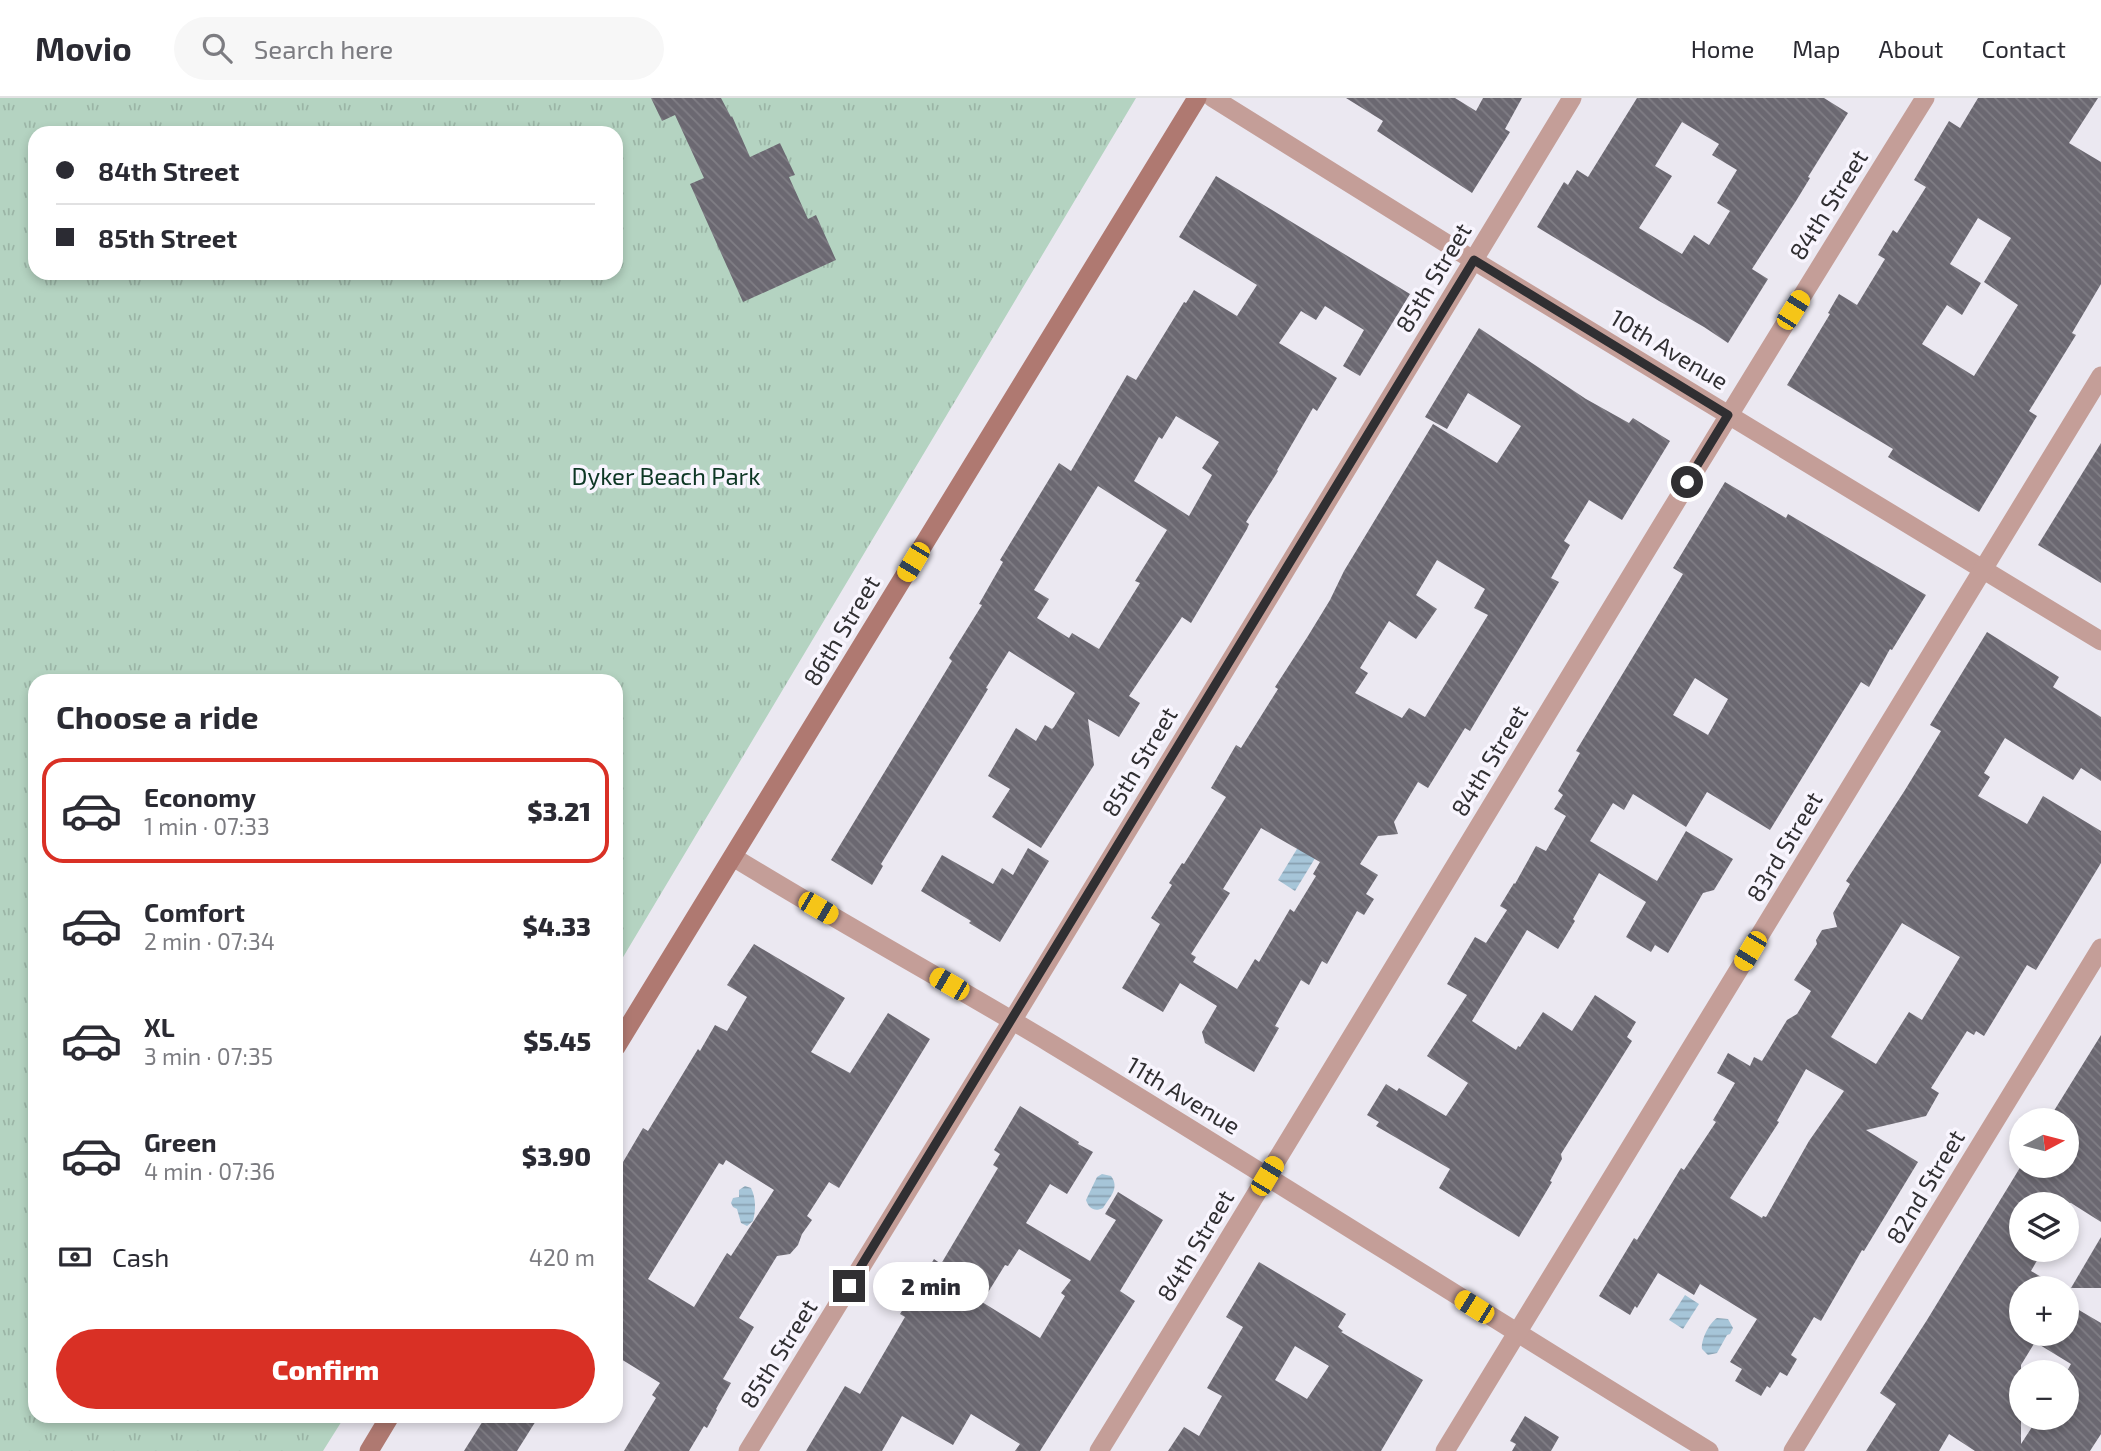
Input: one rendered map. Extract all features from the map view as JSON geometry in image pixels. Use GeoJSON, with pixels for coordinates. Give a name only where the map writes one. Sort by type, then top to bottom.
{"type":"FeatureCollection","features":[{"type":"Feature","properties":{"kind":"main road","name":"86th Street"},"geometry":{"type":"LineString","coordinates":[[623,1036],[1197,98]]}},
{"type":"Feature","properties":{"kind":"main road"},"geometry":{"type":"LineString","coordinates":[[369,1451],[386,1423]]}},
{"type":"Feature","properties":{"kind":"street","name":"10th Avenue"},"geometry":{"type":"LineString","coordinates":[[1213,98],[2101,641]]}},
{"type":"Feature","properties":{"kind":"street","name":"85th Street"},"geometry":{"type":"LineString","coordinates":[[748,1451],[1572,98]]}},
{"type":"Feature","properties":{"kind":"street","name":"84th Street"},"geometry":{"type":"LineString","coordinates":[[1099,1451],[1728,415],[1925,98]]}},
{"type":"Feature","properties":{"kind":"street","name":"83rd Street"},"geometry":{"type":"LineString","coordinates":[[1445,1451],[2101,376]]}},
{"type":"Feature","properties":{"kind":"street","name":"11th Avenue"},"geometry":{"type":"LineString","coordinates":[[733,857],[1012,1021],[1267,1176],[1709,1451]]}},
{"type":"Feature","properties":{"kind":"street","name":"82nd Street"},"geometry":{"type":"LineString","coordinates":[[1793,1451],[2101,948]]}},
{"type":"Feature","properties":{"kind":"green space","name":"Dyker Beach Park"},"geometry":{"type":"Polygon","coordinates":[[[0,98],[1136,98],[623,957],[623,674],[28,674],[28,1423],[341,1423],[323,1451],[0,1451],[0,98]]]}},
{"type":"Feature","properties":{"kind":"water"},"geometry":{"type":"Polygon","coordinates":[[[1300,844],[1317,855],[1295,891],[1278,880],[1300,844]]]}},
{"type":"Feature","properties":{"kind":"water"},"geometry":{"type":"Polygon","coordinates":[[[1102,1174],[1111,1176],[1115,1185],[1103,1208],[1095,1210],[1086,1200],[1097,1177],[1102,1174]]]}},
{"type":"Feature","properties":{"kind":"water"},"geometry":{"type":"Polygon","coordinates":[[[745,1186],[751,1188],[755,1204],[753,1221],[747,1226],[741,1223],[737,1209],[731,1203],[733,1198],[739,1197],[739,1190],[745,1186]]]}},
{"type":"Feature","properties":{"kind":"water"},"geometry":{"type":"Polygon","coordinates":[[[1685,1295],[1699,1304],[1683,1329],[1669,1320],[1685,1295]]]}},
{"type":"Feature","properties":{"kind":"water"},"geometry":{"type":"Polygon","coordinates":[[[1717,1318],[1728,1319],[1733,1328],[1717,1353],[1708,1355],[1702,1349],[1703,1341],[1708,1328],[1717,1318]]]}},
{"type":"Feature","properties":{"kind":"building"},"geometry":{"type":"Polygon","coordinates":[[[651,98],[721,98],[750,157],[780,143],[795,175],[789,177],[808,219],[816,215],[836,260],[743,302],[690,184],[704,178],[675,115],[662,121],[651,98]]]}},
{"type":"Feature","properties":{"kind":"building"},"geometry":{"type":"Polygon","coordinates":[[[1346,98],[1455,98],[1476,111],[1483,98],[1522,98],[1505,129],[1510,132],[1472,193],[1377,131],[1383,121],[1346,98]]]}},
{"type":"Feature","properties":{"kind":"building"},"geometry":{"type":"Polygon","coordinates":[[[1637,98],[1824,98],[1848,113],[1752,269],[1768,279],[1728,343],[1537,227],[1564,182],[1568,185],[1577,170],[1588,177],[1637,98]],[[1682,122],[1655,166],[1672,176],[1639,228],[1682,254],[1694,235],[1709,245],[1730,211],[1717,203],[1737,170],[1712,155],[1719,144],[1682,122]]]}},
{"type":"Feature","properties":{"kind":"building"},"geometry":{"type":"Polygon","coordinates":[[[1978,98],[2098,98],[2069,143],[2101,162],[2101,284],[2072,333],[2076,335],[2029,411],[2037,416],[1979,512],[1888,457],[1893,449],[1787,385],[1830,314],[1828,313],[1839,294],[1857,305],[1885,259],[1878,255],[1893,230],[1897,233],[1926,187],[1914,180],[1949,121],[1960,128],[1978,98]],[[1978,218],[1950,264],[1981,283],[1962,315],[1947,305],[1922,344],[1974,376],[2018,305],[1984,282],[2011,238],[1978,218]]]}},
{"type":"Feature","properties":{"kind":"building"},"geometry":{"type":"Polygon","coordinates":[[[1216,176],[1410,294],[1360,376],[1343,366],[1364,330],[1325,306],[1316,320],[1301,311],[1279,343],[1337,378],[1317,411],[1313,408],[1246,522],[1249,524],[1247,529],[1191,623],[1182,617],[1129,696],[1140,703],[1119,737],[1088,719],[1094,765],[1041,848],[992,817],[1010,789],[988,776],[1016,728],[1036,741],[1045,725],[1052,729],[1054,727],[1075,693],[1009,651],[881,864],[883,866],[872,885],[831,860],[952,661],[949,658],[982,605],[979,604],[1003,562],[1000,560],[1059,463],[1071,471],[1127,375],[1136,380],[1194,290],[1237,316],[1257,285],[1179,237],[1216,176]],[[1176,416],[1162,439],[1159,437],[1134,481],[1189,516],[1212,475],[1202,468],[1219,442],[1176,416]],[[1098,486],[1034,590],[1049,599],[1037,618],[1069,638],[1072,633],[1099,649],[1140,583],[1135,581],[1167,530],[1098,486]]]}},
{"type":"Feature","properties":{"kind":"building"},"geometry":{"type":"Polygon","coordinates":[[[1479,328],[1586,399],[1629,423],[1633,418],[1670,441],[1622,520],[1589,500],[1564,541],[1570,545],[1551,578],[1559,582],[1470,731],[1465,728],[1428,788],[1418,782],[1394,822],[1398,834],[1378,836],[1360,864],[1378,875],[1366,894],[1374,899],[1364,915],[1357,911],[1327,964],[1322,961],[1309,985],[1301,980],[1275,1026],[1279,1028],[1254,1072],[1205,1043],[1202,1032],[1217,1006],[1180,983],[1163,1012],[1122,988],[1160,924],[1151,918],[1172,885],[1169,883],[1226,797],[1211,788],[1236,745],[1241,748],[1278,689],[1275,687],[1330,600],[1344,571],[1433,424],[1497,463],[1521,426],[1468,393],[1447,429],[1425,417],[1479,328]],[[1437,560],[1416,595],[1437,609],[1416,639],[1389,621],[1360,668],[1368,673],[1355,693],[1402,718],[1409,708],[1425,717],[1488,615],[1474,608],[1485,589],[1437,560]],[[1261,828],[1223,889],[1230,893],[1191,954],[1196,957],[1193,962],[1237,989],[1255,959],[1259,962],[1290,909],[1294,912],[1316,876],[1313,874],[1320,862],[1261,828]]]}},
{"type":"Feature","properties":{"kind":"building"},"geometry":{"type":"Polygon","coordinates":[[[2101,443],[2101,583],[2038,545],[2101,443]]]}},
{"type":"Feature","properties":{"kind":"building"},"geometry":{"type":"Polygon","coordinates":[[[1725,482],[1786,518],[1788,514],[1926,595],[1892,650],[1890,649],[1869,687],[1861,682],[1770,830],[1707,792],[1686,827],[1633,794],[1624,810],[1613,803],[1590,841],[1657,881],[1686,831],[1733,859],[1714,890],[1703,893],[1668,953],[1655,945],[1651,952],[1626,937],[1646,902],[1599,873],[1558,949],[1527,930],[1472,1021],[1516,1050],[1543,1012],[1572,1031],[1595,995],[1636,1022],[1627,1037],[1632,1041],[1561,1154],[1562,1159],[1550,1181],[1552,1182],[1519,1237],[1439,1188],[1450,1169],[1376,1126],[1379,1122],[1367,1115],[1386,1084],[1397,1091],[1399,1088],[1446,1116],[1468,1083],[1427,1056],[1467,995],[1447,984],[1475,937],[1486,943],[1507,910],[1500,906],[1536,846],[1546,851],[1566,816],[1554,809],[1563,795],[1558,791],[1580,753],[1576,751],[1683,574],[1673,568],[1725,482]],[[1695,678],[1673,715],[1708,735],[1728,699],[1695,678]]]}},
{"type":"Feature","properties":{"kind":"building"},"geometry":{"type":"Polygon","coordinates":[[[1987,632],[2059,677],[2053,687],[2101,717],[2101,781],[2081,768],[2073,780],[2005,738],[1984,773],[1990,777],[1978,796],[2027,824],[2043,796],[2101,831],[2101,863],[2036,970],[2027,965],[1984,1036],[1976,1031],[1974,1035],[1967,1031],[1931,1088],[1939,1093],[1926,1116],[1866,1130],[1918,1162],[1821,1321],[1814,1317],[1791,1355],[1797,1359],[1787,1376],[1780,1372],[1761,1396],[1735,1381],[1742,1369],[1730,1362],[1757,1319],[1700,1284],[1694,1295],[1658,1273],[1630,1315],[1599,1296],[1681,1168],[1684,1170],[1716,1122],[1713,1120],[1735,1083],[1717,1073],[1728,1053],[1750,1066],[1754,1057],[1762,1061],[1787,1020],[1797,1014],[1811,991],[1794,980],[1817,944],[1816,940],[1822,930],[1837,927],[1833,913],[1850,884],[1846,881],[1941,731],[1930,725],[1987,632]],[[1902,923],[1831,1037],[1876,1064],[1909,1012],[1922,1020],[1960,957],[1902,923]],[[1806,1069],[1777,1121],[1779,1122],[1730,1198],[1762,1218],[1766,1217],[1809,1141],[1844,1091],[1806,1069]]]}},
{"type":"Feature","properties":{"kind":"building"},"geometry":{"type":"Polygon","coordinates":[[[1028,848],[1049,861],[1000,942],[921,891],[942,855],[993,884],[1002,868],[1013,875],[1028,848]]]}},
{"type":"Feature","properties":{"kind":"building"},"geometry":{"type":"Polygon","coordinates":[[[754,944],[845,998],[811,1052],[850,1073],[888,1013],[930,1039],[839,1188],[829,1182],[807,1216],[812,1220],[798,1245],[790,1254],[777,1256],[739,1318],[754,1327],[723,1379],[731,1383],[707,1428],[704,1426],[689,1451],[624,1451],[656,1398],[652,1395],[660,1383],[623,1360],[623,1162],[643,1128],[648,1131],[715,1025],[727,1031],[747,997],[727,985],[754,944]],[[726,1160],[723,1165],[719,1163],[648,1279],[694,1307],[727,1253],[731,1256],[774,1190],[726,1160]]]}},
{"type":"Feature","properties":{"kind":"building"},"geometry":{"type":"Polygon","coordinates":[[[2101,1035],[2101,1222],[2079,1208],[2079,1192],[2009,1192],[2009,1262],[2036,1262],[2031,1271],[2040,1276],[2009,1276],[2009,1346],[2033,1346],[2024,1360],[2009,1360],[2009,1430],[2021,1430],[2021,1444],[2030,1430],[2079,1430],[2079,1360],[2064,1360],[2042,1346],[2079,1346],[2079,1310],[2101,1323],[2101,1434],[2090,1451],[1975,1451],[1949,1434],[1939,1451],[1866,1451],[1896,1404],[1880,1393],[2014,1178],[2079,1178],[2079,1108],[2056,1108],[2101,1035]]]}},
{"type":"Feature","properties":{"kind":"building"},"geometry":{"type":"Polygon","coordinates":[[[1020,1106],[1093,1152],[1067,1194],[1050,1184],[1026,1223],[1090,1261],[1116,1220],[1105,1214],[1118,1192],[1163,1220],[1120,1291],[1135,1301],[1040,1451],[1015,1451],[1020,1444],[971,1414],[953,1445],[902,1416],[882,1451],[806,1451],[845,1386],[860,1394],[905,1317],[900,1314],[934,1259],[941,1264],[998,1168],[993,1165],[1000,1154],[994,1150],[1020,1106]],[[1019,1249],[1008,1266],[1005,1265],[982,1302],[1040,1338],[1065,1296],[1061,1293],[1071,1280],[1019,1249]]]}},
{"type":"Feature","properties":{"kind":"building"},"geometry":{"type":"Polygon","coordinates":[[[2101,1237],[2101,1288],[2079,1288],[2078,1276],[2101,1237]]]}},
{"type":"Feature","properties":{"kind":"building"},"geometry":{"type":"Polygon","coordinates":[[[1259,1262],[1346,1314],[1338,1327],[1343,1331],[1341,1332],[1423,1380],[1381,1451],[1168,1451],[1184,1427],[1199,1436],[1222,1396],[1207,1388],[1243,1327],[1226,1317],[1259,1262]],[[1295,1346],[1275,1380],[1307,1399],[1329,1366],[1295,1346]]]}},
{"type":"Feature","properties":{"kind":"building"},"geometry":{"type":"Polygon","coordinates":[[[1525,1416],[1559,1437],[1551,1451],[1512,1451],[1516,1444],[1510,1441],[1525,1416]]]}},
{"type":"Feature","properties":{"kind":"building"},"geometry":{"type":"Polygon","coordinates":[[[482,1423],[535,1423],[517,1451],[464,1451],[482,1423]]]}},
{"type":"Feature","properties":{"kind":"route"},"geometry":{"type":"LineString","coordinates":[[849,1286],[1474,260],[1728,415],[1687,482]]}}]}
